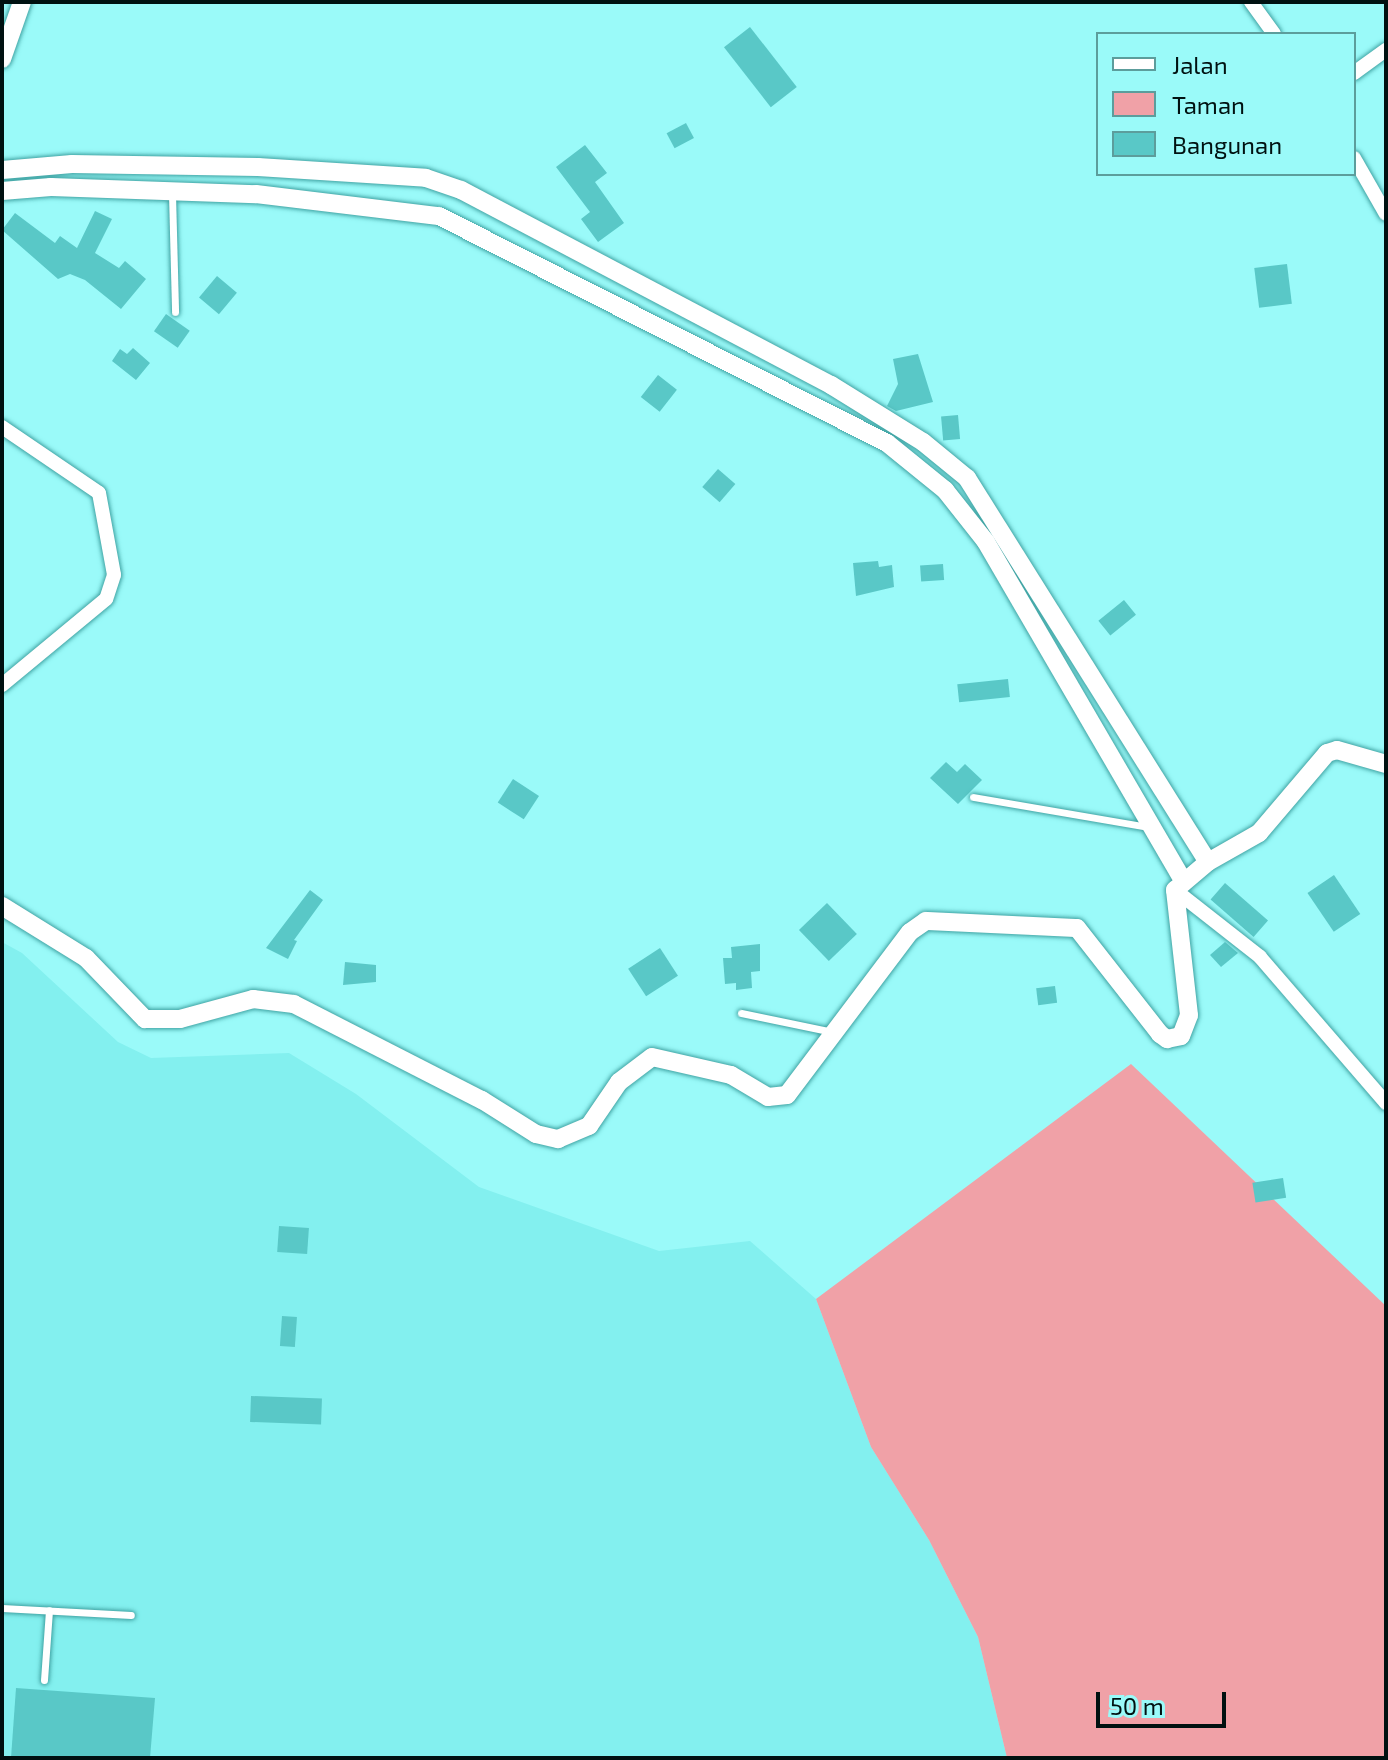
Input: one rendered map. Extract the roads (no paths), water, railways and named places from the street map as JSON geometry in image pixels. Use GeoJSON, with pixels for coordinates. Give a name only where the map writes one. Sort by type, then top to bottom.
{"type":"FeatureCollection","features":[{"type":"Feature","properties":{"kind":"street"},"geometry":{"type":"LineString","coordinates":[[2,59],[22,2]]}},
{"type":"Feature","properties":{"kind":"street"},"geometry":{"type":"LineString","coordinates":[[1251,2],[1273,32]]}},
{"type":"Feature","properties":{"kind":"street"},"geometry":{"type":"LineString","coordinates":[[1356,72],[1386,50]]}},
{"type":"Feature","properties":{"kind":"street"},"geometry":{"type":"LineString","coordinates":[[1356,162],[1386,214]]}},
{"type":"Feature","properties":{"kind":"street"},"geometry":{"type":"LineString","coordinates":[[2,170],[72,164],[258,167],[393,173],[461,190],[831,385],[943,456],[980,495],[1208,862]]}},
{"type":"Feature","properties":{"kind":"street"},"geometry":{"type":"LineString","coordinates":[[256,194],[258,167]]}},
{"type":"Feature","properties":{"kind":"street"},"geometry":{"type":"LineString","coordinates":[[2,191],[51,187],[256,194],[439,216],[911,458],[951,496],[986,542],[1154,828],[1179,886],[1189,1015],[1185,1031],[1174,1038],[1160,1034],[1077,928],[936,921],[920,923],[780,1098],[768,1097],[710,1068],[652,1057],[619,1082],[589,1126],[569,1137],[545,1137],[294,1004],[253,999],[180,1019],[145,1019],[86,958],[2,906]]}},
{"type":"Feature","properties":{"kind":"street"},"geometry":{"type":"LineString","coordinates":[[2,427],[99,493],[114,575],[106,599],[2,685]]}},
{"type":"Feature","properties":{"kind":"street"},"geometry":{"type":"LineString","coordinates":[[1179,886],[1208,862],[1259,833],[1327,753],[1337,750],[1386,764]]}},
{"type":"Feature","properties":{"kind":"street"},"geometry":{"type":"LineString","coordinates":[[1179,886],[1260,957],[1386,1103]]}},
{"type":"Feature","properties":{"kind":"lane"},"geometry":{"type":"LineString","coordinates":[[171,191],[175,312]]}},
{"type":"Feature","properties":{"kind":"lane"},"geometry":{"type":"LineString","coordinates":[[973,797],[1154,828]]}},
{"type":"Feature","properties":{"kind":"lane"},"geometry":{"type":"LineString","coordinates":[[741,1013],[835,1033]]}},
{"type":"Feature","properties":{"kind":"lane"},"geometry":{"type":"LineString","coordinates":[[2,1608],[131,1615]]}},
{"type":"Feature","properties":{"kind":"lane"},"geometry":{"type":"LineString","coordinates":[[44,1680],[49,1610]]}}]}
